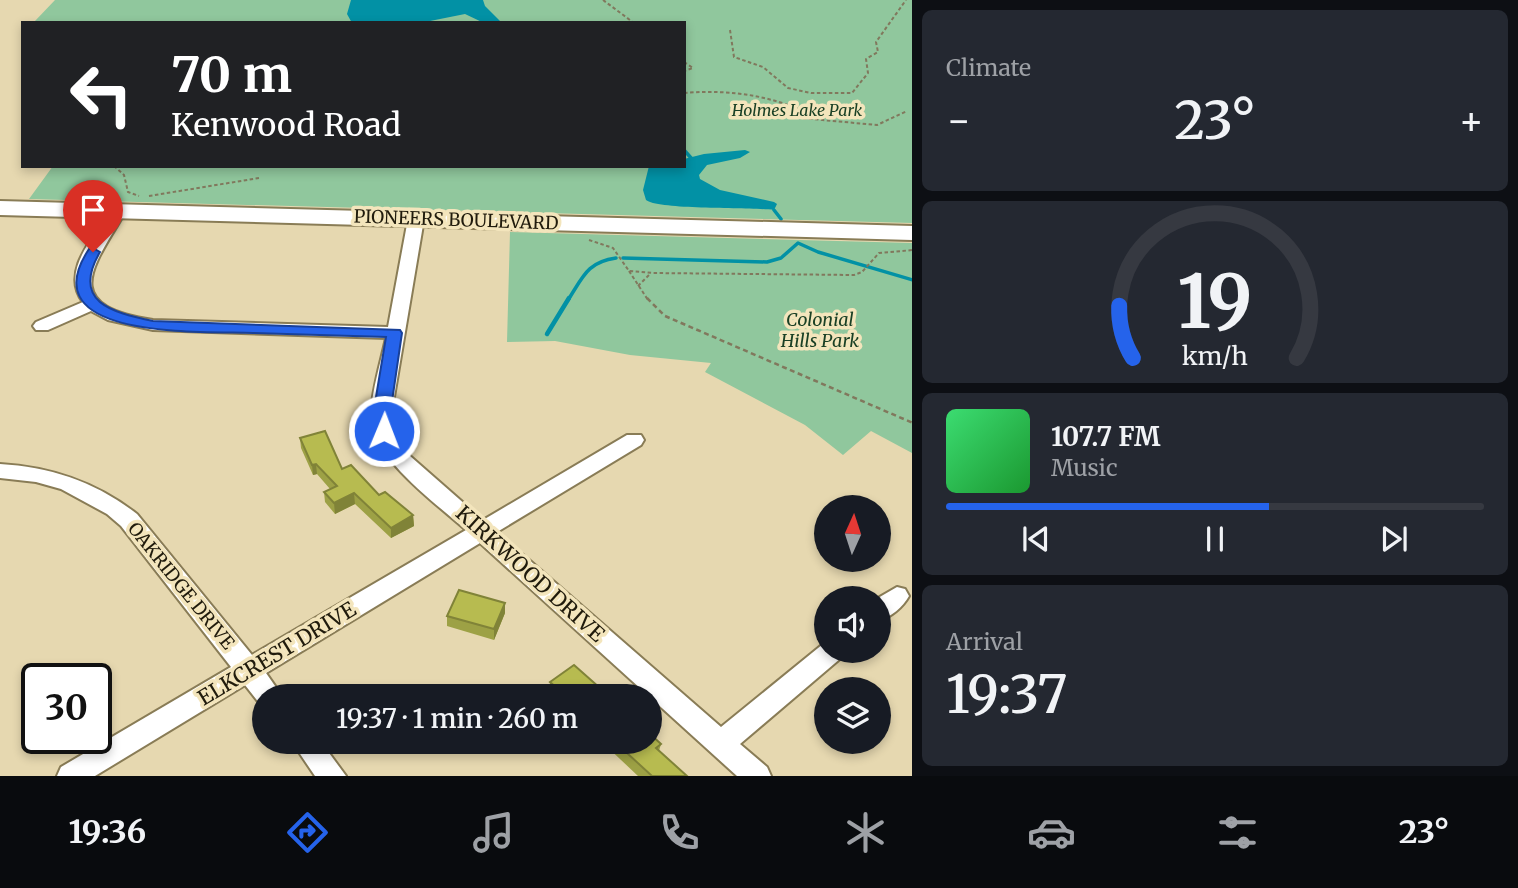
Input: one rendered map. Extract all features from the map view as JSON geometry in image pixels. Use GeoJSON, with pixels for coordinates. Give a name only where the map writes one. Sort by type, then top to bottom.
{"type":"FeatureCollection","features":[{"type":"Feature","properties":{"kind":"main road","name":"PIONEERS BOULEVARD"},"geometry":{"type":"LineString","coordinates":[[0,208],[416,219],[910,246]]}},
{"type":"Feature","properties":{"kind":"street"},"geometry":{"type":"LineString","coordinates":[[118,211],[84,268],[81,278],[82,289],[93,304],[117,318],[153,325],[394,333]]}},
{"type":"Feature","properties":{"kind":"street","name":"KIRKWOOD DRIVE"},"geometry":{"type":"LineString","coordinates":[[416,219],[381,415],[388,440],[403,461],[757,776]]}},
{"type":"Feature","properties":{"kind":"street"},"geometry":{"type":"LineString","coordinates":[[42,326],[93,304]]}},
{"type":"Feature","properties":{"kind":"street","name":"ELKCREST DRIVE"},"geometry":{"type":"LineString","coordinates":[[71,776],[634,440]]}},
{"type":"Feature","properties":{"kind":"street","name":"OAKRIDGE DRIVE"},"geometry":{"type":"LineString","coordinates":[[0,471],[40,475],[64,481],[113,506],[129,520],[259,684]]}},
{"type":"Feature","properties":{"kind":"street"},"geometry":{"type":"LineString","coordinates":[[891,601],[897,596]]}},
{"type":"Feature","properties":{"kind":"street"},"geometry":{"type":"LineString","coordinates":[[721,744],[818,663]]}},
{"type":"Feature","properties":{"kind":"street"},"geometry":{"type":"LineString","coordinates":[[315,754],[332,776]]}},
{"type":"Feature","properties":{"kind":"path"},"geometry":{"type":"LineString","coordinates":[[603,0],[631,21]]}},
{"type":"Feature","properties":{"kind":"path"},"geometry":{"type":"LineString","coordinates":[[730,30],[734,57],[763,67],[788,88],[811,93],[845,94],[856,91],[869,73],[866,59],[878,52],[876,42],[906,0]]}},
{"type":"Feature","properties":{"kind":"path"},"geometry":{"type":"LineString","coordinates":[[686,93],[736,90],[789,103],[819,118]]}},
{"type":"Feature","properties":{"kind":"path"},"geometry":{"type":"LineString","coordinates":[[779,116],[877,125],[907,111]]}},
{"type":"Feature","properties":{"kind":"path"},"geometry":{"type":"LineString","coordinates":[[116,168],[124,175],[128,192],[139,196],[259,178]]}},
{"type":"Feature","properties":{"kind":"path"},"geometry":{"type":"LineString","coordinates":[[587,240],[613,248],[656,310],[673,320],[912,424]]}},
{"type":"Feature","properties":{"kind":"path"},"geometry":{"type":"LineString","coordinates":[[629,271],[854,275],[864,270],[879,253],[910,246],[912,250]]}},
{"type":"Feature","properties":{"kind":"path"},"geometry":{"type":"LineString","coordinates":[[638,286],[653,273]]}},
{"type":"Feature","properties":{"kind":"green space","name":"Holmes Lake Park"},"geometry":{"type":"Polygon","coordinates":[[[55,0],[912,0],[912,223],[29,199],[52,168],[686,168],[686,21],[35,21],[55,0]]]}},
{"type":"Feature","properties":{"kind":"green space","name":"Colonial Hills Park"},"geometry":{"type":"Polygon","coordinates":[[[510,232],[912,243],[912,453],[871,431],[843,455],[805,425],[705,372],[711,363],[630,355],[555,341],[507,342],[510,232]]]}},
{"type":"Feature","properties":{"kind":"water"},"geometry":{"type":"Polygon","coordinates":[[[351,0],[483,0],[485,6],[500,21],[480,21],[465,14],[430,21],[351,21],[347,14],[351,0]]]}},
{"type":"Feature","properties":{"kind":"water"},"geometry":{"type":"Polygon","coordinates":[[[745,150],[750,152],[740,158],[707,165],[699,175],[700,179],[720,190],[774,202],[777,204],[774,210],[686,207],[646,200],[643,190],[648,168],[686,168],[686,158],[745,150]]]}},
{"type":"Feature","properties":{"kind":"building"},"geometry":{"type":"Polygon","coordinates":[[[325,431],[342,469],[351,465],[379,495],[385,492],[413,515],[391,528],[354,493],[334,503],[324,492],[337,486],[316,464],[312,465],[300,438],[325,431]]]}},
{"type":"Feature","properties":{"kind":"building"},"geometry":{"type":"Polygon","coordinates":[[[459,590],[505,603],[494,629],[447,616],[459,590]]]}},
{"type":"Feature","properties":{"kind":"building"},"geometry":{"type":"Polygon","coordinates":[[[574,665],[595,684],[552,684],[550,682],[574,665]]]}},
{"type":"Feature","properties":{"kind":"building"},"geometry":{"type":"Polygon","coordinates":[[[662,753],[687,776],[652,776],[628,754],[662,753]]]}},
{"type":"Feature","properties":{"kind":"waterway"},"geometry":{"type":"LineString","coordinates":[[686,152],[692,159]]}},
{"type":"Feature","properties":{"kind":"waterway"},"geometry":{"type":"LineString","coordinates":[[774,210],[781,219]]}},
{"type":"Feature","properties":{"kind":"waterway"},"geometry":{"type":"LineString","coordinates":[[623,258],[767,262],[781,258],[798,243],[818,252],[912,280]]}},
{"type":"Feature","properties":{"kind":"waterway"},"geometry":{"type":"LineString","coordinates":[[568,300],[592,267],[616,258]]}},
{"type":"Feature","properties":{"kind":"waterway"},"geometry":{"type":"LineString","coordinates":[[547,334],[569,298]]}},
{"type":"Feature","properties":{"kind":"route"},"geometry":{"type":"LineString","coordinates":[[93,252],[81,278],[82,289],[93,304],[117,318],[153,325],[394,333],[381,415],[384,431]]}}]}
